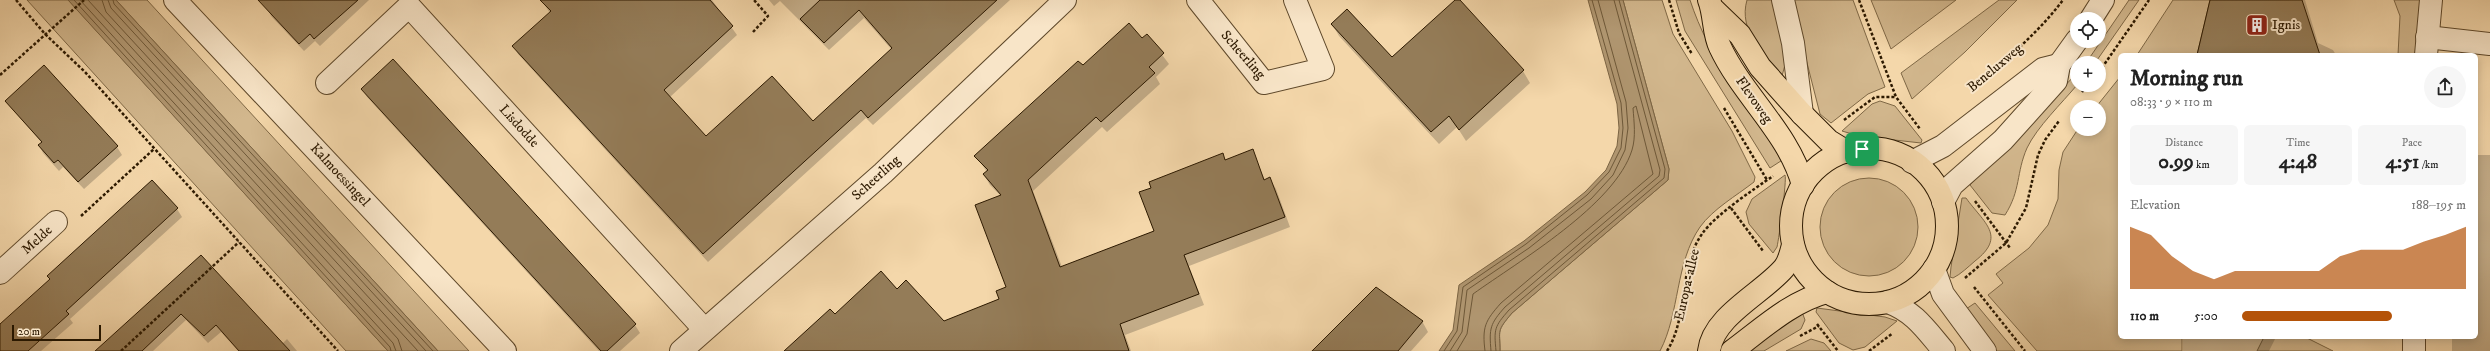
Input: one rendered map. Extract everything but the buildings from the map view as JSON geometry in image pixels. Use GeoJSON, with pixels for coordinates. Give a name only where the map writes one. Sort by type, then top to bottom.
{"type":"FeatureCollection","features":[{"type":"Feature","properties":{"kind":"main road","name":"Flevoweg"},"geometry":{"type":"LineString","coordinates":[[1712,5],[1740,35],[1760,67],[1802,114],[1829,141],[1847,152]]}},
{"type":"Feature","properties":{"kind":"main road","name":"Flevoweg"},"geometry":{"type":"LineString","coordinates":[[1712,5],[1719,46],[1740,81],[1790,152],[1802,185]]}},
{"type":"Feature","properties":{"kind":"main road"},"geometry":{"type":"LineString","coordinates":[[1709,351],[1710,341],[1730,316],[1784,268],[1793,245],[1792,214],[1802,185],[1822,165],[1847,152],[1862,149],[1884,150],[1912,162],[1930,179],[1942,202],[1946,232],[1942,251],[1934,269],[1914,290],[1888,302],[1856,303],[1827,292],[1806,272],[1793,245]]}},
{"type":"Feature","properties":{"kind":"main road"},"geometry":{"type":"LineString","coordinates":[[1732,351],[1793,306],[1812,296],[1827,292]]}},
{"type":"Feature","properties":{"kind":"street","name":"Scheerling"},"geometry":{"type":"LineString","coordinates":[[681,351],[704,329],[883,173],[1066,0]]}},
{"type":"Feature","properties":{"kind":"street","name":"Scheerling"},"geometry":{"type":"LineString","coordinates":[[1198,0],[1264,83],[1323,69],[1295,0]]}},
{"type":"Feature","properties":{"kind":"street"},"geometry":{"type":"LineString","coordinates":[[1783,0],[1793,43],[1802,114]]}},
{"type":"Feature","properties":{"kind":"street"},"geometry":{"type":"LineString","coordinates":[[2095,12],[2103,0]]}},
{"type":"Feature","properties":{"kind":"street"},"geometry":{"type":"LineString","coordinates":[[2431,0],[2426,46],[2490,44]]}},
{"type":"Feature","properties":{"kind":"street","name":"Kalmoessingel"},"geometry":{"type":"LineString","coordinates":[[181,2],[506,351]]}},
{"type":"Feature","properties":{"kind":"street","name":"Lisdodde"},"geometry":{"type":"LineString","coordinates":[[327,82],[409,6],[704,329]]}},
{"type":"Feature","properties":{"kind":"street"},"geometry":{"type":"LineString","coordinates":[[1942,202],[1952,186],[2003,140],[2056,81],[2059,65],[2071,48]]}},
{"type":"Feature","properties":{"kind":"street"},"geometry":{"type":"LineString","coordinates":[[1912,162],[1943,146],[2043,69],[2059,65]]}},
{"type":"Feature","properties":{"kind":"street","name":"Melde"},"geometry":{"type":"LineString","coordinates":[[0,273],[56,222]]}},
{"type":"Feature","properties":{"kind":"street"},"geometry":{"type":"LineString","coordinates":[[1934,269],[1942,294],[1985,351]]}},
{"type":"Feature","properties":{"kind":"street"},"geometry":{"type":"LineString","coordinates":[[1888,302],[1904,308],[1914,316],[1944,351]]}},
{"type":"Feature","properties":{"kind":"street"},"geometry":{"type":"LineString","coordinates":[[2414,339],[2414,351]]}},
{"type":"Feature","properties":{"kind":"path"},"geometry":{"type":"LineString","coordinates":[[16,0],[45,34],[85,72],[338,351]]}},
{"type":"Feature","properties":{"kind":"path"},"geometry":{"type":"LineString","coordinates":[[0,76],[84,0]]}},
{"type":"Feature","properties":{"kind":"path"},"geometry":{"type":"LineString","coordinates":[[753,32],[768,16],[754,0]]}},
{"type":"Feature","properties":{"kind":"path"},"geometry":{"type":"LineString","coordinates":[[1859,0],[1896,98],[1919,128],[1924,125]]}},
{"type":"Feature","properties":{"kind":"path","name":"Beneluxweg"},"geometry":{"type":"LineString","coordinates":[[1972,88],[2017,51],[2036,33],[2063,0]]}},
{"type":"Feature","properties":{"kind":"path"},"geometry":{"type":"LineString","coordinates":[[2106,62],[2149,0]]}},
{"type":"Feature","properties":{"kind":"path"},"geometry":{"type":"LineString","coordinates":[[2079,95],[2082,92]]}},
{"type":"Feature","properties":{"kind":"path"},"geometry":{"type":"LineString","coordinates":[[1839,124],[1875,97],[1896,98]]}},
{"type":"Feature","properties":{"kind":"path"},"geometry":{"type":"LineString","coordinates":[[2025,351],[1966,277],[2006,243],[2026,208],[2038,155],[2045,140],[2061,118]]}},
{"type":"Feature","properties":{"kind":"path"},"geometry":{"type":"LineString","coordinates":[[56,222],[64,230],[154,149]]}},
{"type":"Feature","properties":{"kind":"path","name":"Europa-allee"},"geometry":{"type":"LineString","coordinates":[[1667,351],[1679,321],[1688,270],[1702,233],[1767,180]]}},
{"type":"Feature","properties":{"kind":"path"},"geometry":{"type":"LineString","coordinates":[[1971,196],[2010,248]]}},
{"type":"Feature","properties":{"kind":"path"},"geometry":{"type":"LineString","coordinates":[[1731,208],[1767,257]]}},
{"type":"Feature","properties":{"kind":"path"},"geometry":{"type":"LineString","coordinates":[[121,351],[239,242]]}},
{"type":"Feature","properties":{"kind":"path"},"geometry":{"type":"LineString","coordinates":[[1819,326],[1838,351]]}},
{"type":"Feature","properties":{"kind":"path"},"geometry":{"type":"LineString","coordinates":[[1869,351],[1898,329]]}},
{"type":"Feature","properties":{"kind":"shaded area"},"geometry":{"type":"Polygon","coordinates":[[[27,0],[68,0],[388,351],[346,351],[27,0]]]}},
{"type":"Feature","properties":{"kind":"shaded area"},"geometry":{"type":"Polygon","coordinates":[[[116,0],[147,0],[469,351],[438,351],[116,0]]]}},
{"type":"Feature","properties":{"kind":"shaded area"},"geometry":{"type":"Polygon","coordinates":[[[1623,0],[1662,0],[1673,34],[1732,131],[1755,177],[1754,182],[1711,214],[1700,227],[1692,241],[1686,256],[1671,321],[1660,351],[1500,351],[1500,331],[1503,324],[1512,313],[1668,180],[1669,169],[1623,0]]]}},
{"type":"Feature","properties":{"kind":"shaded area"},"geometry":{"type":"Polygon","coordinates":[[[1676,0],[1690,0],[1698,21],[1719,63],[1743,102],[1784,159],[1770,168],[1685,31],[1676,0]]]}},
{"type":"Feature","properties":{"kind":"shaded area"},"geometry":{"type":"Polygon","coordinates":[[[1747,0],[1775,0],[1786,61],[1782,76],[1754,42],[1749,32],[1745,11],[1747,0]]]}},
{"type":"Feature","properties":{"kind":"shaded area"},"geometry":{"type":"Polygon","coordinates":[[[1791,0],[1853,0],[1885,87],[1868,94],[1831,123],[1820,114],[1791,0]]]}},
{"type":"Feature","properties":{"kind":"shaded area"},"geometry":{"type":"Polygon","coordinates":[[[1871,0],[1956,0],[1891,49],[1871,0]]]}},
{"type":"Feature","properties":{"kind":"shaded area"},"geometry":{"type":"Polygon","coordinates":[[[1999,0],[2017,0],[1965,52],[1912,99],[1901,73],[1999,0]]]}},
{"type":"Feature","properties":{"kind":"shaded area"},"geometry":{"type":"Polygon","coordinates":[[[2129,0],[2139,0],[2106,47],[2106,34],[2129,0]]]}},
{"type":"Feature","properties":{"kind":"shaded area"},"geometry":{"type":"Polygon","coordinates":[[[2173,0],[2210,0],[2197,53],[2138,53],[2173,0]]]}},
{"type":"Feature","properties":{"kind":"shaded area"},"geometry":{"type":"Polygon","coordinates":[[[2394,0],[2420,0],[2415,53],[2398,53],[2400,16],[2394,0]]]}},
{"type":"Feature","properties":{"kind":"shaded area"},"geometry":{"type":"Polygon","coordinates":[[[2096,48],[2105,48],[2100,56],[2091,56],[2096,48]]]}},
{"type":"Feature","properties":{"kind":"shaded area"},"geometry":{"type":"Polygon","coordinates":[[[2070,80],[2071,92],[2043,124],[2027,148],[2021,166],[2014,198],[2005,215],[1992,213],[1970,185],[2070,80]]]}},
{"type":"Feature","properties":{"kind":"shaded area"},"geometry":{"type":"Polygon","coordinates":[[[2118,80],[2118,339],[2182,339],[2182,351],[2037,351],[1988,295],[2003,283],[1996,274],[2029,248],[2048,225],[2058,199],[2059,170],[2063,152],[2073,136],[2106,136],[2106,100],[2102,100],[2118,80]]]}},
{"type":"Feature","properties":{"kind":"shaded area"},"geometry":{"type":"Polygon","coordinates":[[[1880,101],[1895,106],[1922,140],[1921,143],[1859,136],[1842,131],[1872,104],[1880,101]]]}},
{"type":"Feature","properties":{"kind":"shaded area"},"geometry":{"type":"Polygon","coordinates":[[[1785,175],[1784,198],[1777,247],[1773,253],[1749,224],[1746,212],[1752,199],[1785,175]]]}},
{"type":"Feature","properties":{"kind":"shaded area"},"geometry":{"type":"Polygon","coordinates":[[[1869,178],[1879,179],[1896,186],[1910,200],[1917,217],[1917,237],[1910,254],[1896,268],[1879,275],[1869,276],[1859,275],[1842,268],[1828,254],[1821,237],[1820,227],[1821,217],[1828,200],[1842,186],[1859,179],[1869,178]]]}},
{"type":"Feature","properties":{"kind":"shaded area"},"geometry":{"type":"Polygon","coordinates":[[[1962,198],[1966,198],[1985,222],[1991,237],[1990,244],[1985,252],[1953,278],[1950,277],[1951,267],[1962,198]]]}},
{"type":"Feature","properties":{"kind":"shaded area"},"geometry":{"type":"Polygon","coordinates":[[[1975,303],[2015,351],[1996,351],[1966,309],[1975,303]]]}},
{"type":"Feature","properties":{"kind":"shaded area"},"geometry":{"type":"Polygon","coordinates":[[[1817,308],[1885,317],[1897,321],[1865,347],[1853,350],[1839,343],[1816,312],[1817,308]]]}},
{"type":"Feature","properties":{"kind":"shaded area"},"geometry":{"type":"Polygon","coordinates":[[[1802,312],[1805,320],[1801,329],[1764,351],[1747,351],[1802,312]]]}},
{"type":"Feature","properties":{"kind":"shaded area"},"geometry":{"type":"Polygon","coordinates":[[[1811,339],[1824,343],[1831,351],[1786,351],[1811,339]]]}},
{"type":"Feature","properties":{"kind":"shaded area"},"geometry":{"type":"Polygon","coordinates":[[[2263,339],[2309,339],[2333,351],[2257,351],[2263,339]]]}},
{"type":"Feature","properties":{"kind":"water"},"geometry":{"type":"Polygon","coordinates":[[[68,0],[116,0],[438,351],[388,351],[68,0]]]}},
{"type":"Feature","properties":{"kind":"water"},"geometry":{"type":"Polygon","coordinates":[[[1588,0],[1623,0],[1669,169],[1668,180],[1512,313],[1503,324],[1500,331],[1500,351],[1439,351],[1453,330],[1459,285],[1524,241],[1585,192],[1606,170],[1617,146],[1619,128],[1617,104],[1588,0]]]}},
{"type":"Feature","properties":{"kind":"place","name":"Ignis"},"geometry":{"type":"Point","coordinates":[2257,25]}},
{"type":"Feature","properties":{"kind":"route"},"geometry":{"type":"LineString","coordinates":[[1862,149],[1877,149],[1898,154],[1919,167],[1936,186],[1945,212],[1945,242],[1939,260],[1934,269],[1921,284],[1906,295],[1878,304],[1846,301],[1827,292],[1812,280],[1800,264],[1793,245],[1791,225],[1792,214],[1794,204],[1802,185],[1814,170],[1830,159],[1847,152],[1862,149]]}}]}
